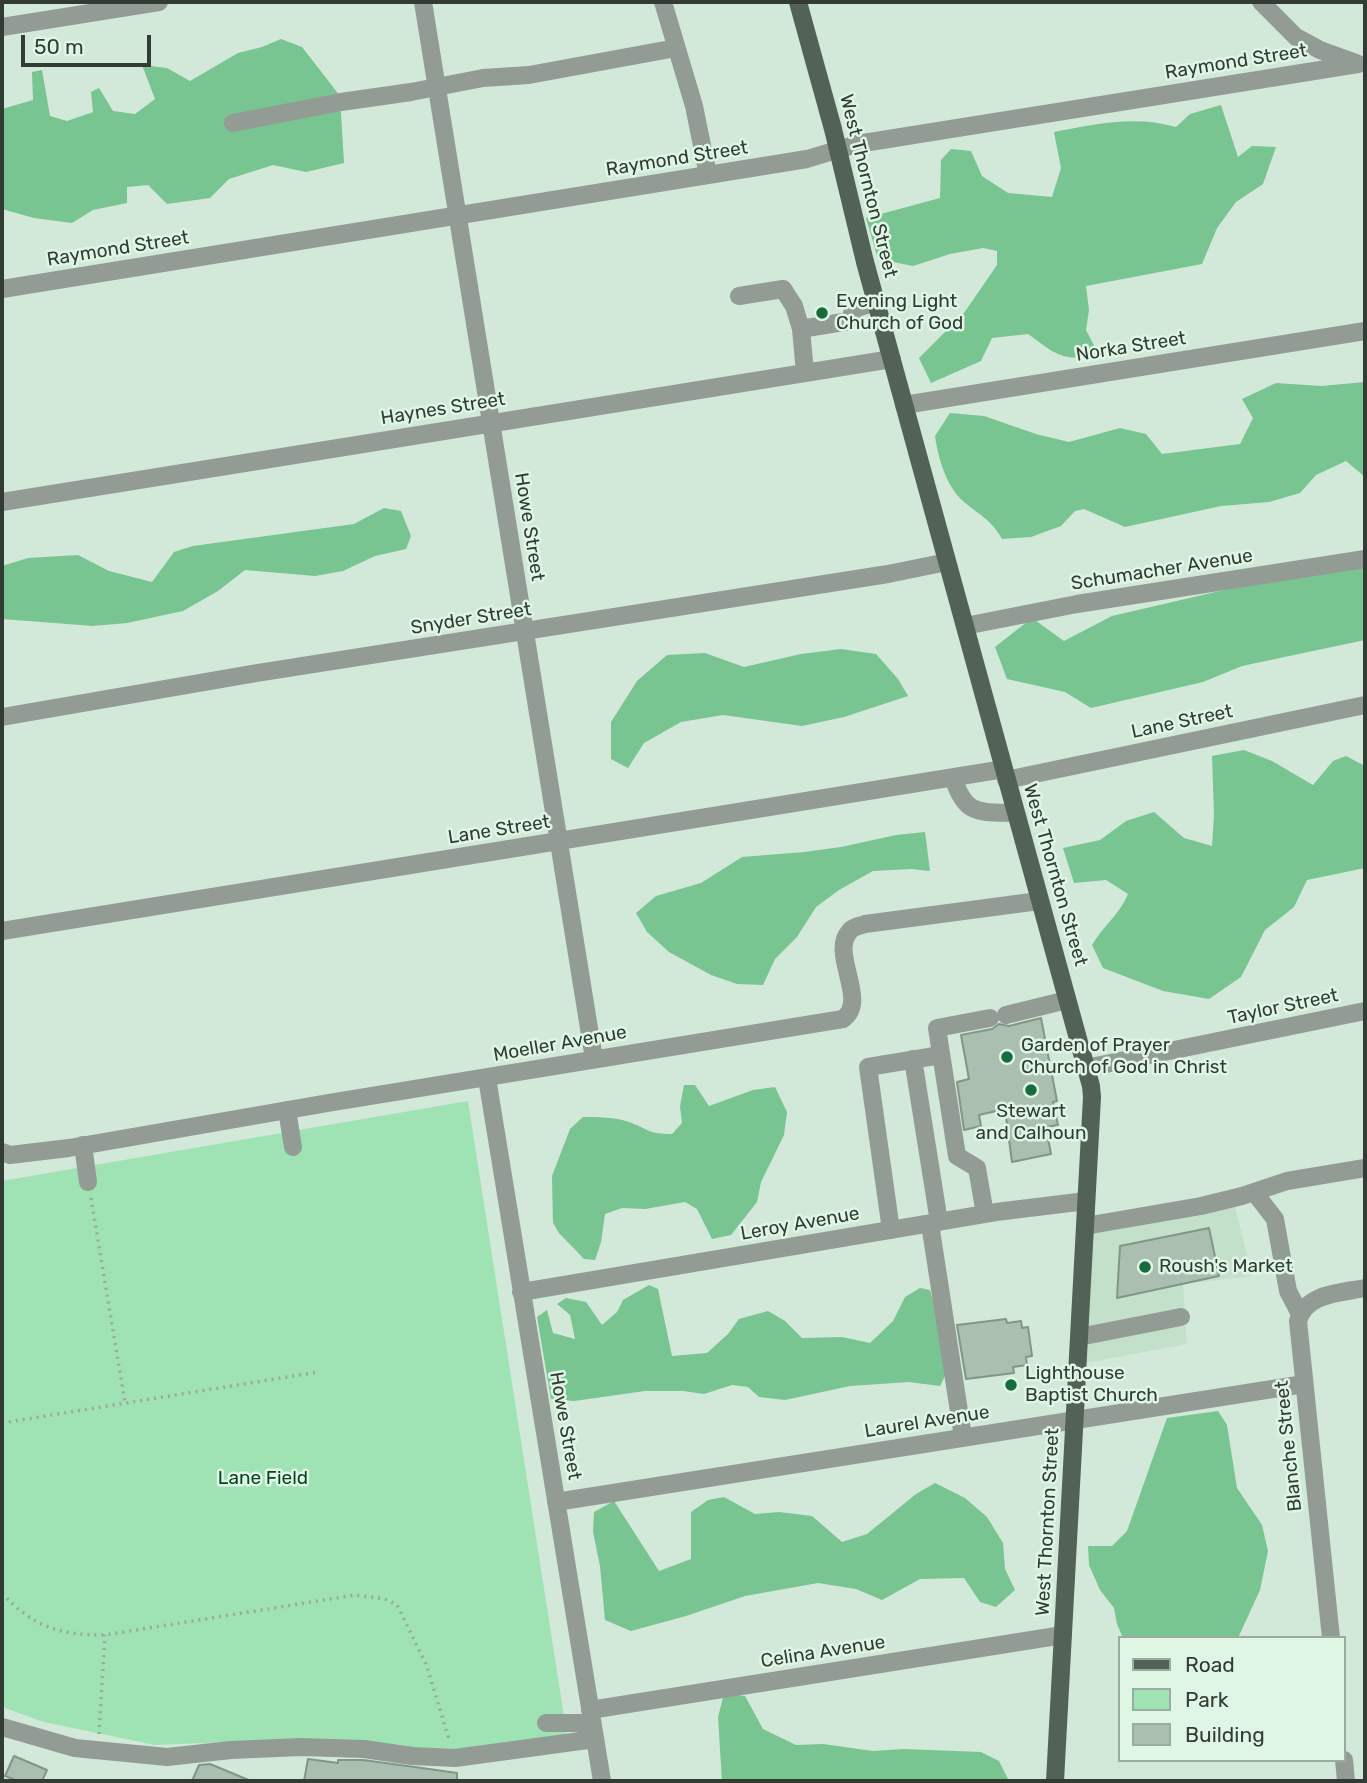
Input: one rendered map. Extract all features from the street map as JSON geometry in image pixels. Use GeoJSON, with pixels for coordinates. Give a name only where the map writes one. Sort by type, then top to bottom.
{"type":"FeatureCollection","features":[{"type":"Feature","properties":{"kind":"main road","name":"West Thornton Street"},"geometry":{"type":"LineString","coordinates":[[798,2],[876,302],[1068,1000],[1092,1097],[1055,1781]]}},
{"type":"Feature","properties":{"kind":"street"},"geometry":{"type":"LineString","coordinates":[[2,27],[159,2]]}},
{"type":"Feature","properties":{"kind":"street","name":"Howe Street"},"geometry":{"type":"LineString","coordinates":[[423,2],[594,1059]]}},
{"type":"Feature","properties":{"kind":"street"},"geometry":{"type":"LineString","coordinates":[[663,2],[694,106],[708,175]]}},
{"type":"Feature","properties":{"kind":"street"},"geometry":{"type":"LineString","coordinates":[[1261,2],[1303,41],[1362,65]]}},
{"type":"Feature","properties":{"kind":"street"},"geometry":{"type":"LineString","coordinates":[[233,123],[482,78],[529,75],[676,48]]}},
{"type":"Feature","properties":{"kind":"street","name":"Raymond Street"},"geometry":{"type":"LineString","coordinates":[[2,289],[807,159],[837,149],[1362,65]]}},
{"type":"Feature","properties":{"kind":"street"},"geometry":{"type":"LineString","coordinates":[[739,296],[783,289],[793,306],[801,329],[805,373]]}},
{"type":"Feature","properties":{"kind":"street"},"geometry":{"type":"LineString","coordinates":[[801,329],[849,321],[854,309],[876,302]]}},
{"type":"Feature","properties":{"kind":"street","name":"Norka Street"},"geometry":{"type":"LineString","coordinates":[[904,405],[1365,331]]}},
{"type":"Feature","properties":{"kind":"street","name":"Haynes Street"},"geometry":{"type":"LineString","coordinates":[[2,502],[892,359]]}},
{"type":"Feature","properties":{"kind":"street","name":"Schumacher Avenue"},"geometry":{"type":"LineString","coordinates":[[965,626],[1077,604],[1365,559]]}},
{"type":"Feature","properties":{"kind":"street","name":"Snyder Street"},"geometry":{"type":"LineString","coordinates":[[2,716],[888,574],[947,562]]}},
{"type":"Feature","properties":{"kind":"street","name":"Lane Street"},"geometry":{"type":"LineString","coordinates":[[2,931],[953,778],[1005,775],[1365,705]]}},
{"type":"Feature","properties":{"kind":"street"},"geometry":{"type":"LineString","coordinates":[[953,778],[964,804],[985,812],[1015,813]]}},
{"type":"Feature","properties":{"kind":"street","name":"Moeller Avenue"},"geometry":{"type":"LineString","coordinates":[[2,1152],[10,1155],[83,1145],[843,1019],[851,1010],[852,996],[845,962],[845,941],[848,932],[854,928],[1039,901]]}},
{"type":"Feature","properties":{"kind":"street"},"geometry":{"type":"LineString","coordinates":[[985,1214],[977,1168],[957,1156],[937,1028],[1068,1000]]}},
{"type":"Feature","properties":{"kind":"street","name":"Taylor Street"},"geometry":{"type":"LineString","coordinates":[[1086,1068],[1365,1011]]}},
{"type":"Feature","properties":{"kind":"street"},"geometry":{"type":"LineString","coordinates":[[891,1230],[868,1067],[941,1055]]}},
{"type":"Feature","properties":{"kind":"street"},"geometry":{"type":"LineString","coordinates":[[913,1059],[963,1437]]}},
{"type":"Feature","properties":{"kind":"street","name":"Howe Street"},"geometry":{"type":"LineString","coordinates":[[486,1078],[602,1781]]}},
{"type":"Feature","properties":{"kind":"street"},"geometry":{"type":"LineString","coordinates":[[287,1110],[293,1147]]}},
{"type":"Feature","properties":{"kind":"street"},"geometry":{"type":"LineString","coordinates":[[83,1145],[88,1182]]}},
{"type":"Feature","properties":{"kind":"street"},"geometry":{"type":"LineString","coordinates":[[1085,1226],[1201,1206],[1287,1181],[1365,1168]]}},
{"type":"Feature","properties":{"kind":"street"},"geometry":{"type":"LineString","coordinates":[[1254,1192],[1275,1219],[1288,1291],[1300,1314],[1308,1303],[1318,1298],[1361,1289]]}},
{"type":"Feature","properties":{"kind":"street","name":"Leroy Avenue"},"geometry":{"type":"LineString","coordinates":[[521,1292],[985,1214],[1086,1201]]}},
{"type":"Feature","properties":{"kind":"street","name":"Blanche Street"},"geometry":{"type":"LineString","coordinates":[[1300,1314],[1298,1327],[1331,1636]]}},
{"type":"Feature","properties":{"kind":"street"},"geometry":{"type":"LineString","coordinates":[[1079,1337],[1181,1317]]}},
{"type":"Feature","properties":{"kind":"street","name":"Laurel Avenue"},"geometry":{"type":"LineString","coordinates":[[556,1502],[1304,1384]]}},
{"type":"Feature","properties":{"kind":"street","name":"Celina Avenue"},"geometry":{"type":"LineString","coordinates":[[592,1724],[1063,1635]]}},
{"type":"Feature","properties":{"kind":"street"},"geometry":{"type":"LineString","coordinates":[[546,1723],[592,1724]]}},
{"type":"Feature","properties":{"kind":"street"},"geometry":{"type":"LineString","coordinates":[[2,1727],[75,1748],[167,1757],[231,1750],[301,1747],[364,1749],[412,1756],[455,1758],[592,1724]]}},
{"type":"Feature","properties":{"kind":"street"},"geometry":{"type":"LineString","coordinates":[[1344,1762],[1346,1781]]}},
{"type":"Feature","properties":{"kind":"path"},"geometry":{"type":"LineString","coordinates":[[88,1182],[125,1403]]}},
{"type":"Feature","properties":{"kind":"path"},"geometry":{"type":"LineString","coordinates":[[2,1423],[318,1373]]}},
{"type":"Feature","properties":{"kind":"path"},"geometry":{"type":"LineString","coordinates":[[2,1593],[15,1608],[33,1621],[52,1630],[78,1635],[105,1635],[355,1595],[385,1599],[397,1605],[426,1664],[455,1758]]}},
{"type":"Feature","properties":{"kind":"path"},"geometry":{"type":"LineString","coordinates":[[95,1750],[101,1728],[105,1635]]}},
{"type":"Feature","properties":{"kind":"shaded area"},"geometry":{"type":"Polygon","coordinates":[[[1234,1202],[1252,1276],[1183,1284],[1187,1344],[1085,1363],[1088,1228],[1234,1202]]]}},
{"type":"Feature","properties":{"kind":"green space"},"geometry":{"type":"Polygon","coordinates":[[[281,39],[302,47],[340,96],[344,163],[306,172],[273,165],[229,179],[210,198],[167,204],[148,185],[127,187],[127,203],[93,210],[72,223],[34,218],[2,209],[2,109],[33,100],[32,72],[42,70],[50,116],[67,121],[93,112],[91,92],[99,88],[113,111],[135,114],[155,99],[142,65],[167,68],[190,81],[238,53],[281,39]]]}},
{"type":"Feature","properties":{"kind":"green space"},"geometry":{"type":"Polygon","coordinates":[[[1221,105],[1238,157],[1252,146],[1276,147],[1263,184],[1236,202],[1217,228],[1202,264],[1086,286],[1089,310],[1086,330],[1099,355],[1076,358],[1060,355],[1028,334],[992,338],[981,361],[931,383],[919,358],[964,313],[997,265],[997,251],[983,248],[950,254],[913,266],[878,259],[866,218],[940,198],[941,160],[951,149],[971,151],[982,176],[1008,193],[1052,197],[1061,168],[1054,132],[1130,121],[1176,127],[1190,114],[1221,105]]]}},
{"type":"Feature","properties":{"kind":"green space"},"geometry":{"type":"Polygon","coordinates":[[[1365,382],[1365,477],[1346,461],[1316,475],[1300,493],[1269,502],[1221,506],[1125,527],[1084,509],[1075,511],[1061,526],[1031,537],[1002,539],[989,522],[957,495],[947,479],[935,436],[950,413],[984,416],[1069,442],[1120,428],[1146,434],[1162,454],[1240,444],[1253,418],[1242,399],[1276,383],[1321,386],[1365,382]]]}},
{"type":"Feature","properties":{"kind":"green space"},"geometry":{"type":"Polygon","coordinates":[[[384,508],[401,511],[411,536],[406,549],[375,556],[343,571],[315,576],[245,570],[218,591],[183,611],[127,623],[93,626],[2,619],[2,566],[28,558],[78,555],[109,571],[152,582],[174,552],[193,546],[354,524],[384,508]]]}},
{"type":"Feature","properties":{"kind":"green space"},"geometry":{"type":"Polygon","coordinates":[[[1365,567],[1365,640],[1242,666],[1203,682],[1091,708],[1065,692],[1007,679],[995,647],[1032,618],[1064,641],[1112,616],[1237,587],[1365,567]]]}},
{"type":"Feature","properties":{"kind":"green space"},"geometry":{"type":"Polygon","coordinates":[[[841,649],[876,654],[898,679],[908,696],[844,717],[802,726],[723,715],[681,722],[644,743],[628,768],[611,759],[611,722],[637,681],[667,655],[705,653],[744,667],[801,654],[841,649]]]}},
{"type":"Feature","properties":{"kind":"green space"},"geometry":{"type":"Polygon","coordinates":[[[1244,750],[1272,761],[1313,785],[1333,761],[1346,756],[1365,766],[1365,868],[1307,880],[1294,907],[1265,930],[1241,977],[1209,999],[1163,991],[1103,968],[1092,945],[1121,908],[1128,894],[1106,880],[1074,883],[1063,848],[1100,840],[1126,821],[1154,812],[1184,838],[1212,846],[1212,756],[1244,750]]]}},
{"type":"Feature","properties":{"kind":"green space"},"geometry":{"type":"Polygon","coordinates":[[[925,832],[930,871],[873,871],[839,890],[816,907],[797,937],[775,959],[763,985],[737,984],[711,975],[669,952],[647,932],[636,913],[656,896],[701,883],[742,857],[841,847],[896,835],[925,832]]]}},
{"type":"Feature","properties":{"kind":"green space"},"geometry":{"type":"Polygon","coordinates":[[[684,1085],[695,1085],[709,1106],[753,1090],[775,1087],[787,1112],[784,1135],[761,1182],[757,1202],[731,1235],[712,1239],[697,1209],[685,1202],[645,1209],[622,1208],[605,1214],[595,1260],[584,1259],[553,1223],[552,1176],[570,1129],[583,1117],[600,1117],[623,1120],[653,1132],[672,1134],[682,1123],[680,1106],[684,1085]]]}},
{"type":"Feature","properties":{"kind":"green space","name":"Lane Field"},"geometry":{"type":"Polygon","coordinates":[[[468,1101],[567,1736],[451,1754],[306,1739],[155,1745],[44,1722],[2,1707],[2,1181],[468,1101]]]}},
{"type":"Feature","properties":{"kind":"green space"},"geometry":{"type":"Polygon","coordinates":[[[649,1285],[658,1289],[672,1356],[707,1353],[728,1334],[739,1319],[768,1311],[785,1321],[802,1338],[842,1337],[870,1343],[893,1321],[905,1297],[920,1288],[930,1290],[942,1331],[947,1372],[940,1386],[909,1382],[850,1386],[785,1400],[759,1397],[748,1387],[732,1385],[704,1394],[645,1391],[574,1401],[551,1399],[537,1317],[547,1310],[553,1333],[575,1339],[570,1315],[557,1304],[566,1298],[586,1302],[602,1325],[617,1312],[623,1300],[649,1285]]]}},
{"type":"Feature","properties":{"kind":"green space"},"geometry":{"type":"Polygon","coordinates":[[[1218,1411],[1227,1425],[1237,1488],[1262,1525],[1268,1551],[1260,1590],[1239,1636],[1122,1636],[1114,1608],[1100,1590],[1089,1565],[1088,1546],[1112,1546],[1127,1531],[1167,1418],[1218,1411]]]}},
{"type":"Feature","properties":{"kind":"green space"},"geometry":{"type":"Polygon","coordinates":[[[935,1483],[965,1498],[987,1517],[1003,1543],[1005,1569],[1015,1590],[996,1607],[980,1602],[964,1578],[920,1579],[882,1600],[856,1589],[818,1583],[745,1596],[631,1631],[605,1620],[600,1566],[593,1532],[594,1512],[614,1501],[659,1571],[691,1559],[691,1512],[708,1500],[724,1497],[755,1514],[779,1512],[812,1516],[842,1542],[867,1534],[916,1494],[935,1483]]]}},
{"type":"Feature","properties":{"kind":"green space"},"geometry":{"type":"Polygon","coordinates":[[[724,1694],[745,1696],[763,1729],[796,1745],[823,1744],[873,1751],[903,1749],[981,1752],[999,1761],[1009,1781],[722,1781],[718,1717],[724,1694]]]}},
{"type":"Feature","properties":{"kind":"building","name":"Garden of Prayer Church of God in Christ"},"geometry":{"type":"Polygon","coordinates":[[[1041,1018],[1057,1101],[1053,1102],[1058,1125],[1046,1127],[1051,1154],[1012,1162],[1005,1109],[979,1115],[981,1126],[964,1130],[957,1082],[969,1079],[961,1035],[992,1029],[999,1024],[1009,1026],[1041,1018]]]}},
{"type":"Feature","properties":{"kind":"building"},"geometry":{"type":"Polygon","coordinates":[[[1209,1228],[1219,1276],[1117,1298],[1120,1246],[1209,1228]]]}},
{"type":"Feature","properties":{"kind":"building"},"geometry":{"type":"Polygon","coordinates":[[[1006,1319],[1007,1323],[1021,1321],[1022,1328],[1028,1327],[1032,1356],[1026,1357],[1027,1365],[1013,1367],[1014,1373],[966,1379],[957,1325],[1006,1319]]]}},
{"type":"Feature","properties":{"kind":"building"},"geometry":{"type":"Polygon","coordinates":[[[14,1756],[47,1770],[42,1781],[18,1781],[5,1776],[14,1756]]]}},
{"type":"Feature","properties":{"kind":"building"},"geometry":{"type":"Polygon","coordinates":[[[308,1759],[338,1763],[338,1760],[363,1760],[457,1773],[457,1781],[304,1781],[308,1759]]]}},
{"type":"Feature","properties":{"kind":"building"},"geometry":{"type":"Polygon","coordinates":[[[210,1764],[251,1781],[192,1781],[199,1765],[210,1764]]]}},
{"type":"Feature","properties":{"kind":"place","name":"Evening Light Church of God"},"geometry":{"type":"Point","coordinates":[822,313]}},
{"type":"Feature","properties":{"kind":"place","name":"Garden of Prayer Church of God in Christ"},"geometry":{"type":"Point","coordinates":[1007,1057]}},
{"type":"Feature","properties":{"kind":"place","name":"Stewart and Calhoun"},"geometry":{"type":"Point","coordinates":[1031,1090]}},
{"type":"Feature","properties":{"kind":"place","name":"Roush's Market"},"geometry":{"type":"Point","coordinates":[1145,1267]}},
{"type":"Feature","properties":{"kind":"place","name":"Lighthouse Baptist Church"},"geometry":{"type":"Point","coordinates":[1011,1385]}}]}
